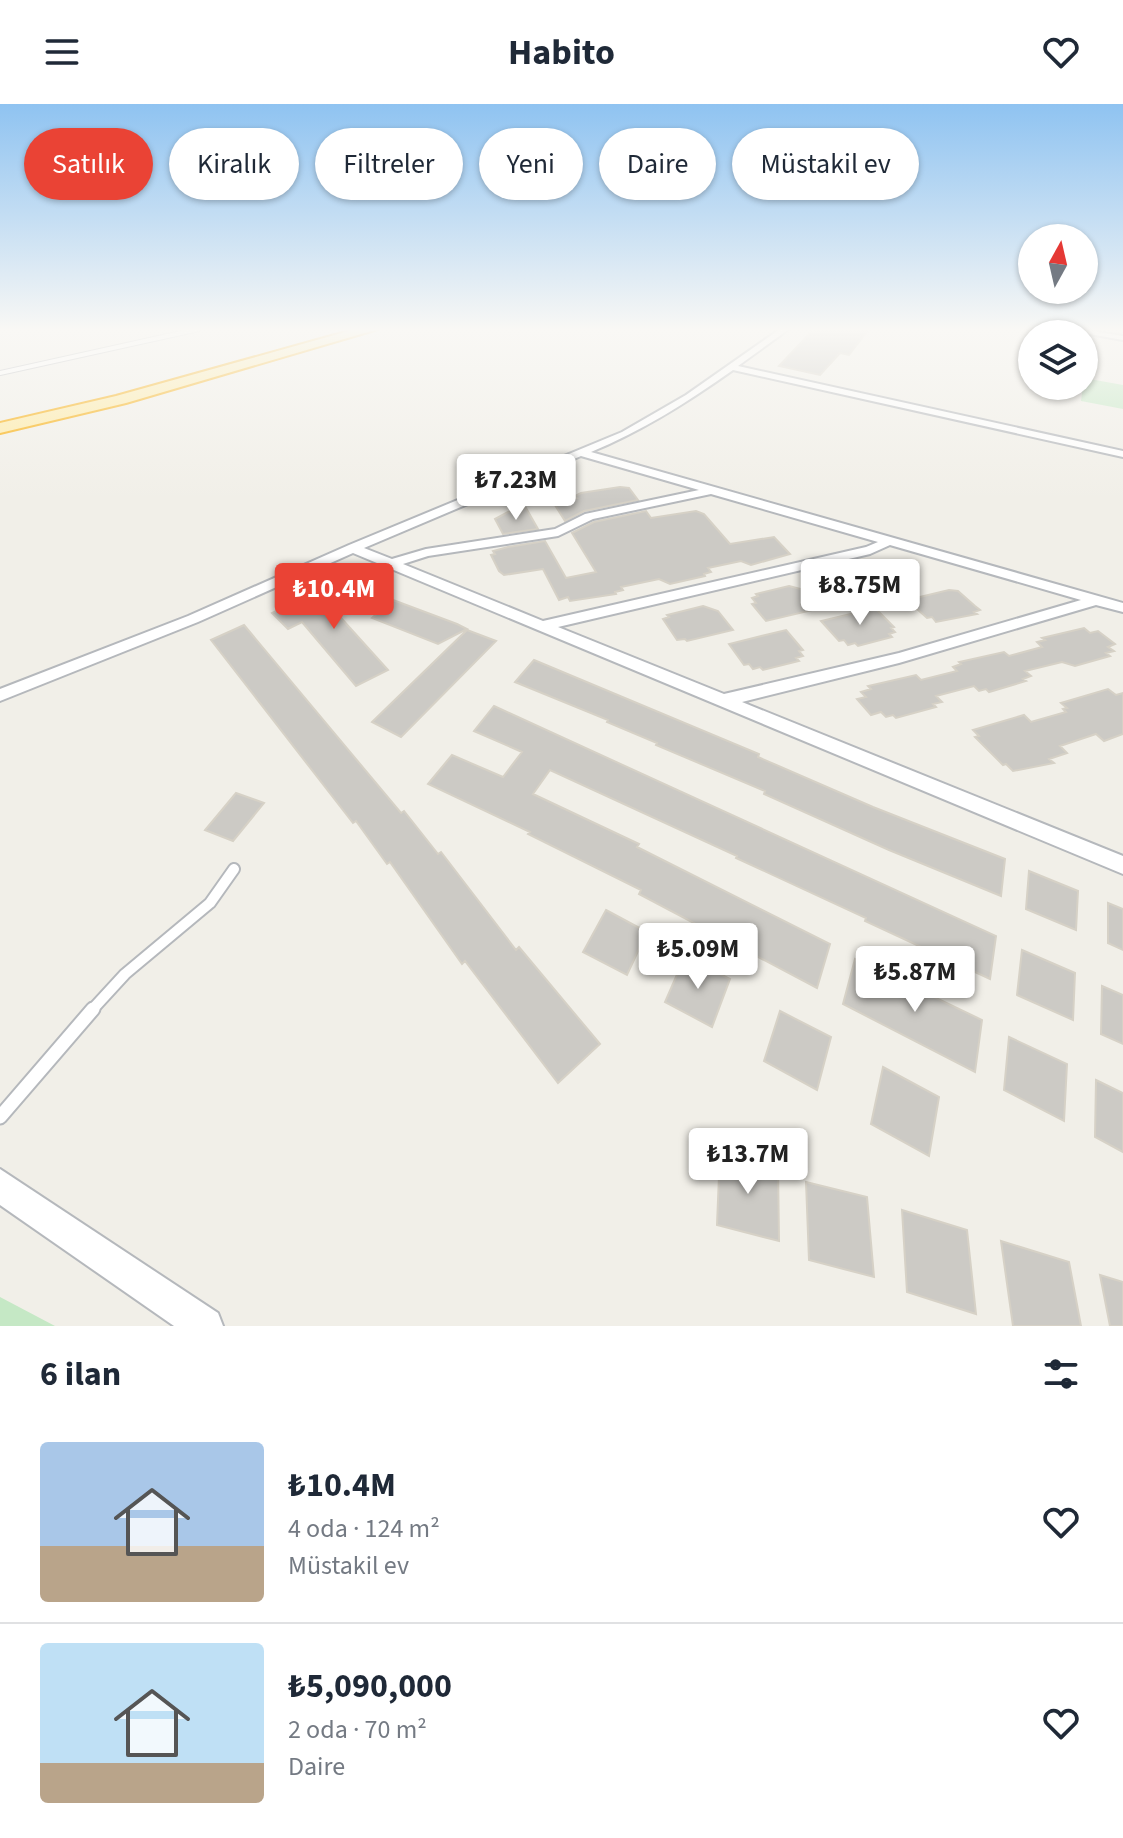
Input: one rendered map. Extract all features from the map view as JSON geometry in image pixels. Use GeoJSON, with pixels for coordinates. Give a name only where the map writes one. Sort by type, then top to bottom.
{"type":"FeatureCollection","features":[{"type":"Feature","properties":{"kind":"highway"},"geometry":{"type":"LineString","coordinates":[[0,418],[132,386]]}},
{"type":"Feature","properties":{"kind":"highway"},"geometry":{"type":"LineString","coordinates":[[0,428],[169,386]]}},
{"type":"Feature","properties":{"kind":"street"},"geometry":{"type":"LineString","coordinates":[[0,695],[193,619],[353,548],[626,434],[705,386]]}},
{"type":"Feature","properties":{"kind":"street"},"geometry":{"type":"LineString","coordinates":[[818,386],[1123,454]]}},
{"type":"Feature","properties":{"kind":"street"},"geometry":{"type":"LineString","coordinates":[[581,453],[1123,608]]}},
{"type":"Feature","properties":{"kind":"street"},"geometry":{"type":"LineString","coordinates":[[390,564],[426,553],[558,532],[589,516],[713,491]]}},
{"type":"Feature","properties":{"kind":"street"},"geometry":{"type":"LineString","coordinates":[[540,626],[870,550],[890,541]]}},
{"type":"Feature","properties":{"kind":"street"},"geometry":{"type":"LineString","coordinates":[[353,548],[1123,865]]}},
{"type":"Feature","properties":{"kind":"street"},"geometry":{"type":"LineString","coordinates":[[721,701],[899,658],[1097,600]]}},
{"type":"Feature","properties":{"kind":"street"},"geometry":{"type":"LineString","coordinates":[[0,1185],[205,1326]]}},
{"type":"Feature","properties":{"kind":"lane"},"geometry":{"type":"LineString","coordinates":[[0,1117],[49,1057],[125,974],[210,903],[234,869]]}},
{"type":"Feature","properties":{"kind":"green space"},"geometry":{"type":"Polygon","coordinates":[[[1098,386],[1123,386],[1123,409],[1081,400],[1098,400],[1098,386]]]}},
{"type":"Feature","properties":{"kind":"green space"},"geometry":{"type":"Polygon","coordinates":[[[0,1297],[55,1326],[0,1326],[0,1297]]]}},
{"type":"Feature","properties":{"kind":"building"},"geometry":{"type":"Polygon","coordinates":[[[629,488],[638,500],[584,511],[565,521],[553,502],[577,498],[575,496],[581,493],[629,488]]]}},
{"type":"Feature","properties":{"kind":"building"},"geometry":{"type":"Polygon","coordinates":[[[526,508],[538,529],[503,534],[495,519],[526,508]]]}},
{"type":"Feature","properties":{"kind":"building"},"geometry":{"type":"Polygon","coordinates":[[[646,511],[651,518],[696,511],[704,514],[730,544],[774,537],[790,554],[751,565],[741,561],[708,568],[711,572],[705,576],[670,584],[659,579],[621,587],[623,590],[616,594],[570,601],[568,597],[559,600],[543,569],[504,575],[491,555],[495,554],[493,551],[508,547],[545,541],[566,578],[596,572],[572,533],[594,522],[646,511]]]}},
{"type":"Feature","properties":{"kind":"building"},"geometry":{"type":"Polygon","coordinates":[[[873,566],[888,569],[907,586],[856,598],[839,582],[843,581],[838,576],[844,575],[842,573],[873,566]]]}},
{"type":"Feature","properties":{"kind":"building"},"geometry":{"type":"Polygon","coordinates":[[[342,579],[359,593],[338,604],[323,598],[388,670],[356,686],[302,622],[288,629],[272,613],[342,579]]]}},
{"type":"Feature","properties":{"kind":"building"},"geometry":{"type":"Polygon","coordinates":[[[789,586],[804,590],[821,608],[766,621],[752,604],[756,603],[752,598],[758,596],[756,594],[789,586]]]}},
{"type":"Feature","properties":{"kind":"building"},"geometry":{"type":"Polygon","coordinates":[[[949,590],[958,591],[980,610],[974,612],[977,614],[936,622],[907,600],[949,590]]]}},
{"type":"Feature","properties":{"kind":"building"},"geometry":{"type":"Polygon","coordinates":[[[393,600],[467,629],[438,644],[372,618],[393,600]]]}},
{"type":"Feature","properties":{"kind":"building"},"geometry":{"type":"Polygon","coordinates":[[[703,606],[718,611],[733,630],[687,641],[677,640],[663,619],[669,617],[667,615],[703,606]]]}},
{"type":"Feature","properties":{"kind":"building"},"geometry":{"type":"Polygon","coordinates":[[[875,608],[894,627],[891,628],[895,632],[889,634],[892,637],[858,646],[855,643],[848,645],[844,640],[839,641],[821,621],[875,608]]]}},
{"type":"Feature","properties":{"kind":"building"},"geometry":{"type":"Polygon","coordinates":[[[244,625],[401,813],[404,811],[438,854],[441,852],[516,950],[519,947],[600,1044],[558,1083],[465,961],[462,964],[390,862],[387,864],[356,821],[353,823],[211,640],[244,625]]]}},
{"type":"Feature","properties":{"kind":"building"},"geometry":{"type":"Polygon","coordinates":[[[1084,628],[1090,633],[1098,631],[1115,644],[1108,647],[1114,651],[1106,653],[1110,656],[1075,666],[1062,662],[1025,671],[1031,676],[1023,679],[1026,681],[989,692],[986,689],[979,691],[974,686],[936,696],[942,702],[933,704],[936,707],[896,718],[893,715],[886,717],[881,712],[871,715],[857,699],[866,697],[861,692],[871,689],[868,686],[916,675],[921,680],[957,671],[953,667],[961,664],[959,662],[1004,652],[1009,656],[1042,647],[1037,642],[1045,640],[1042,638],[1084,628]]]}},
{"type":"Feature","properties":{"kind":"building"},"geometry":{"type":"Polygon","coordinates":[[[467,630],[496,641],[401,737],[372,722],[467,630]]]}},
{"type":"Feature","properties":{"kind":"building"},"geometry":{"type":"Polygon","coordinates":[[[786,630],[803,650],[799,651],[803,656],[796,658],[799,661],[763,670],[760,667],[753,669],[749,664],[744,665],[729,644],[786,630]]]}},
{"type":"Feature","properties":{"kind":"building"},"geometry":{"type":"Polygon","coordinates":[[[534,660],[759,754],[758,757],[873,807],[1005,859],[1001,896],[889,850],[764,794],[765,791],[656,745],[608,720],[515,682],[534,660]]]}},
{"type":"Feature","properties":{"kind":"building"},"geometry":{"type":"Polygon","coordinates":[[[1108,689],[1116,695],[1123,693],[1123,734],[1104,741],[1096,734],[1060,746],[1067,753],[1049,759],[1054,763],[1013,771],[975,737],[979,736],[973,730],[1024,715],[1031,722],[1066,712],[1063,709],[1067,708],[1061,703],[1108,689]]]}},
{"type":"Feature","properties":{"kind":"building"},"geometry":{"type":"Polygon","coordinates":[[[494,706],[996,936],[990,979],[865,921],[866,918],[737,856],[550,770],[533,794],[639,844],[637,847],[830,944],[817,988],[639,894],[641,890],[528,834],[530,832],[428,784],[452,755],[503,777],[522,752],[474,731],[494,706]]]}},
{"type":"Feature","properties":{"kind":"building"},"geometry":{"type":"Polygon","coordinates":[[[236,793],[264,803],[233,841],[205,830],[236,793]]]}},
{"type":"Feature","properties":{"kind":"building"},"geometry":{"type":"Polygon","coordinates":[[[1029,871],[1078,891],[1076,930],[1026,909],[1029,871]]]}},
{"type":"Feature","properties":{"kind":"building"},"geometry":{"type":"Polygon","coordinates":[[[1108,903],[1123,909],[1123,950],[1108,943],[1108,903]]]}},
{"type":"Feature","properties":{"kind":"building"},"geometry":{"type":"Polygon","coordinates":[[[606,910],[647,932],[627,975],[583,952],[606,910]]]}},
{"type":"Feature","properties":{"kind":"building"},"geometry":{"type":"Polygon","coordinates":[[[1022,950],[1075,973],[1073,1020],[1017,995],[1022,950]]]}},
{"type":"Feature","properties":{"kind":"building"},"geometry":{"type":"Polygon","coordinates":[[[685,956],[730,979],[712,1027],[665,1002],[685,956]]]}},
{"type":"Feature","properties":{"kind":"building"},"geometry":{"type":"Polygon","coordinates":[[[855,959],[982,1020],[975,1072],[843,1004],[855,959]]]}},
{"type":"Feature","properties":{"kind":"building"},"geometry":{"type":"Polygon","coordinates":[[[1102,986],[1123,995],[1123,1044],[1101,1034],[1102,986]]]}},
{"type":"Feature","properties":{"kind":"building"},"geometry":{"type":"Polygon","coordinates":[[[780,1011],[831,1037],[817,1090],[764,1061],[780,1011]]]}},
{"type":"Feature","properties":{"kind":"building"},"geometry":{"type":"Polygon","coordinates":[[[1009,1037],[1067,1064],[1064,1121],[1004,1090],[1009,1037]]]}},
{"type":"Feature","properties":{"kind":"building"},"geometry":{"type":"Polygon","coordinates":[[[883,1067],[939,1097],[929,1156],[871,1124],[883,1067]]]}},
{"type":"Feature","properties":{"kind":"building"},"geometry":{"type":"Polygon","coordinates":[[[1096,1080],[1123,1093],[1123,1152],[1095,1137],[1096,1080]]]}},
{"type":"Feature","properties":{"kind":"building"},"geometry":{"type":"Polygon","coordinates":[[[720,1151],[778,1166],[779,1241],[717,1225],[720,1151]]]}},
{"type":"Feature","properties":{"kind":"building"},"geometry":{"type":"Polygon","coordinates":[[[806,1182],[867,1197],[874,1277],[809,1260],[806,1182]]]}},
{"type":"Feature","properties":{"kind":"building"},"geometry":{"type":"Polygon","coordinates":[[[902,1210],[967,1230],[976,1314],[907,1292],[902,1210]]]}},
{"type":"Feature","properties":{"kind":"building"},"geometry":{"type":"Polygon","coordinates":[[[1001,1241],[1069,1262],[1081,1326],[1013,1326],[1001,1241]]]}},
{"type":"Feature","properties":{"kind":"building"},"geometry":{"type":"Polygon","coordinates":[[[1100,1275],[1123,1282],[1123,1326],[1110,1326],[1100,1275]]]}}]}
